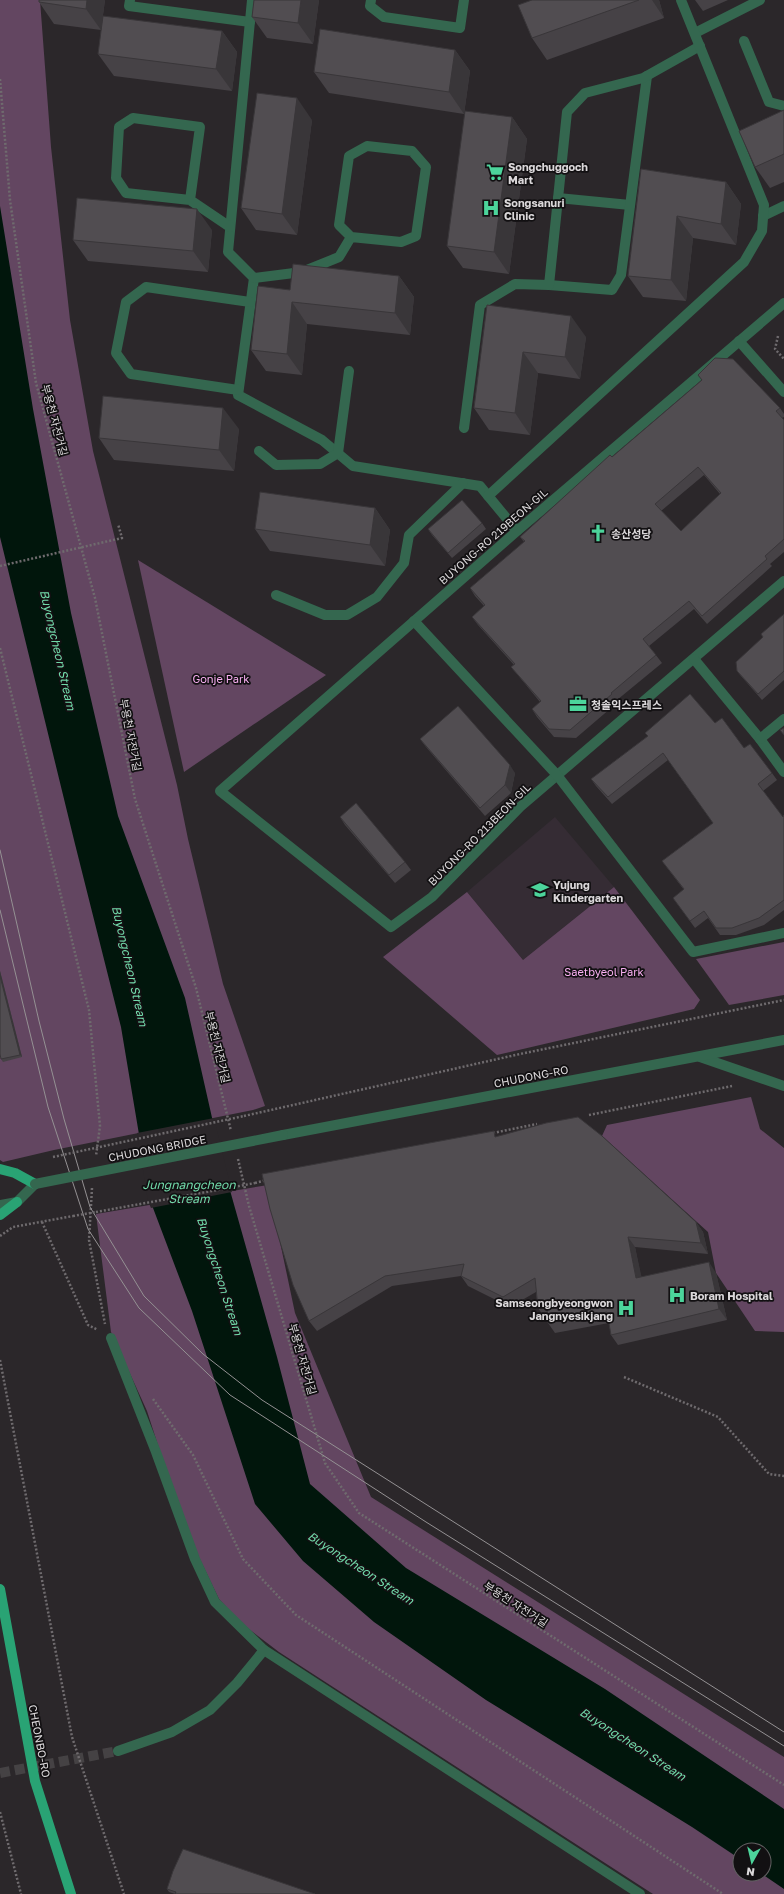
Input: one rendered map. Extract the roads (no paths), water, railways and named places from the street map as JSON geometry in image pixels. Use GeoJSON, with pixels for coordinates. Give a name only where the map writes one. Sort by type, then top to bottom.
{"type":"FeatureCollection","features":[{"type":"Feature","properties":{"kind":"main road"},"geometry":{"type":"LineString","coordinates":[[0,1169],[15,1173],[35,1184]]}},
{"type":"Feature","properties":{"kind":"main road"},"geometry":{"type":"LineString","coordinates":[[0,1215],[17,1202]]}},
{"type":"Feature","properties":{"kind":"main road","name":"CHEONBO-RO"},"geometry":{"type":"LineString","coordinates":[[0,1589],[35,1781],[71,1894]]}},
{"type":"Feature","properties":{"kind":"street"},"geometry":{"type":"LineString","coordinates":[[130,0],[129,6],[250,22]]}},
{"type":"Feature","properties":{"kind":"street"},"geometry":{"type":"LineString","coordinates":[[252,0],[228,252],[254,278]]}},
{"type":"Feature","properties":{"kind":"street"},"geometry":{"type":"LineString","coordinates":[[371,0],[370,6],[384,17],[460,28],[464,0]]}},
{"type":"Feature","properties":{"kind":"street"},"geometry":{"type":"LineString","coordinates":[[488,496],[744,262],[762,231],[764,205],[681,0]]}},
{"type":"Feature","properties":{"kind":"street"},"geometry":{"type":"LineString","coordinates":[[695,33],[760,0]]}},
{"type":"Feature","properties":{"kind":"street"},"geometry":{"type":"LineString","coordinates":[[744,41],[769,102],[784,106]]}},
{"type":"Feature","properties":{"kind":"street"},"geometry":{"type":"LineString","coordinates":[[549,284],[567,112],[585,93],[646,76],[700,46]]}},
{"type":"Feature","properties":{"kind":"street"},"geometry":{"type":"LineString","coordinates":[[464,428],[480,304],[515,284],[549,284],[612,290],[621,275],[646,76]]}},
{"type":"Feature","properties":{"kind":"street"},"geometry":{"type":"LineString","coordinates":[[190,200],[200,127],[134,118],[119,127],[116,178],[126,193],[190,200],[230,227]]}},
{"type":"Feature","properties":{"kind":"street"},"geometry":{"type":"LineString","coordinates":[[367,146],[412,151],[426,167],[416,236],[401,242],[351,237],[339,225],[349,156],[367,146]]}},
{"type":"Feature","properties":{"kind":"street"},"geometry":{"type":"LineString","coordinates":[[558,198],[630,205]]}},
{"type":"Feature","properties":{"kind":"street"},"geometry":{"type":"LineString","coordinates":[[763,216],[784,206]]}},
{"type":"Feature","properties":{"kind":"street"},"geometry":{"type":"LineString","coordinates":[[254,278],[302,272],[339,257],[351,237]]}},
{"type":"Feature","properties":{"kind":"street"},"geometry":{"type":"LineString","coordinates":[[254,278],[238,395],[322,440],[353,466],[480,486],[516,531]]}},
{"type":"Feature","properties":{"kind":"street"},"geometry":{"type":"LineString","coordinates":[[238,390],[131,374],[116,353],[126,302],[146,287],[250,302]]}},
{"type":"Feature","properties":{"kind":"street","name":"BUYONG-RO 219BEON-GIL"},"geometry":{"type":"LineString","coordinates":[[220,791],[516,531],[784,303]]}},
{"type":"Feature","properties":{"kind":"street"},"geometry":{"type":"LineString","coordinates":[[739,341],[784,392]]}},
{"type":"Feature","properties":{"kind":"street"},"geometry":{"type":"LineString","coordinates":[[338,453],[349,371]]}},
{"type":"Feature","properties":{"kind":"street"},"geometry":{"type":"LineString","coordinates":[[259,451],[276,465],[320,464],[338,453]]}},
{"type":"Feature","properties":{"kind":"street"},"geometry":{"type":"LineString","coordinates":[[276,594],[325,615],[347,615],[377,597],[404,563],[409,535],[463,483]]}},
{"type":"Feature","properties":{"kind":"street","name":"BUYONG-RO 213BEON-GIL"},"geometry":{"type":"LineString","coordinates":[[220,791],[391,927],[432,897],[520,807],[784,581]]}},
{"type":"Feature","properties":{"kind":"street"},"geometry":{"type":"LineString","coordinates":[[414,621],[557,776],[694,952],[784,933]]}},
{"type":"Feature","properties":{"kind":"street"},"geometry":{"type":"LineString","coordinates":[[694,658],[760,739],[784,772]]}},
{"type":"Feature","properties":{"kind":"street"},"geometry":{"type":"LineString","coordinates":[[760,739],[784,719]]}},
{"type":"Feature","properties":{"kind":"street","name":"CHUDONG-RO"},"geometry":{"type":"LineString","coordinates":[[283,1135],[784,1040]]}},
{"type":"Feature","properties":{"kind":"street"},"geometry":{"type":"LineString","coordinates":[[698,1056],[784,1086]]}},
{"type":"Feature","properties":{"kind":"street","name":"CHUDONG BRIDGE"},"geometry":{"type":"LineString","coordinates":[[35,1184],[283,1135]]}},
{"type":"Feature","properties":{"kind":"street"},"geometry":{"type":"LineString","coordinates":[[0,1205],[17,1202],[35,1184]]}},
{"type":"Feature","properties":{"kind":"street"},"geometry":{"type":"LineString","coordinates":[[108,1336],[156,1452],[195,1559],[216,1602],[264,1650],[640,1894]]}},
{"type":"Feature","properties":{"kind":"street"},"geometry":{"type":"LineString","coordinates":[[118,1751],[172,1732],[210,1710],[237,1683],[264,1650]]}},
{"type":"Feature","properties":{"kind":"water","name":"Jungnangcheon Stream"},"geometry":{"type":"Polygon","coordinates":[[[0,206],[33,409],[71,613],[118,816],[185,998],[222,1162],[277,1357],[310,1484],[406,1568],[605,1689],[784,1809],[784,1889],[772,1881],[772,1842],[732,1842],[732,1854],[692,1827],[486,1700],[374,1622],[303,1561],[255,1504],[192,1311],[150,1200],[121,1027],[0,537],[0,206]]]}},
{"type":"Feature","properties":{"kind":"tunnel"},"geometry":{"type":"LineString","coordinates":[[0,1773],[118,1751]]}},
{"type":"Feature","properties":{"kind":"tram line"},"geometry":{"type":"LineString","coordinates":[[0,850],[39,1021],[64,1119],[90,1207],[144,1296],[203,1354],[262,1400],[784,1732]]}},
{"type":"Feature","properties":{"kind":"tram line"},"geometry":{"type":"LineString","coordinates":[[0,910],[48,1107],[88,1229],[139,1308],[230,1395],[426,1522],[784,1746]]}},
{"type":"Feature","properties":{"kind":"place","name":"Songchuggoch Mart"},"geometry":{"type":"Point","coordinates":[495,172]}},
{"type":"Feature","properties":{"kind":"place","name":"Songsanuri Clinic"},"geometry":{"type":"Point","coordinates":[491,208]}},
{"type":"Feature","properties":{"kind":"place","name":"송산성당"},"geometry":{"type":"Point","coordinates":[598,533]}},
{"type":"Feature","properties":{"kind":"place","name":"청솔익스프레스"},"geometry":{"type":"Point","coordinates":[578,704]}},
{"type":"Feature","properties":{"kind":"place","name":"Yujung Kindergarten"},"geometry":{"type":"Point","coordinates":[540,890]}},
{"type":"Feature","properties":{"kind":"place","name":"Boram Hospital"},"geometry":{"type":"Point","coordinates":[677,1295]}},
{"type":"Feature","properties":{"kind":"place","name":"Samseongbyeongwon Jangnyesikjang"},"geometry":{"type":"Point","coordinates":[626,1308]}},
{"type":"Feature","properties":{"kind":"water label","name":"Buyongcheon Stream"},"geometry":{"type":"Point","coordinates":[58,650]}},
{"type":"Feature","properties":{"kind":"water label","name":"Buyongcheon Stream"},"geometry":{"type":"Point","coordinates":[130,966]}},
{"type":"Feature","properties":{"kind":"water label","name":"Buyongcheon Stream"},"geometry":{"type":"Point","coordinates":[220,1276]}},
{"type":"Feature","properties":{"kind":"water label","name":"Buyongcheon Stream"},"geometry":{"type":"Point","coordinates":[361,1568]}},
{"type":"Feature","properties":{"kind":"water label","name":"Buyongcheon Stream"},"geometry":{"type":"Point","coordinates":[633,1744]}},
{"type":"Feature","properties":{"kind":"park label","name":"Gonje Park"},"geometry":{"type":"Point","coordinates":[221,678]}},
{"type":"Feature","properties":{"kind":"park label","name":"Saetbyeol Park"},"geometry":{"type":"Point","coordinates":[604,971]}}]}
